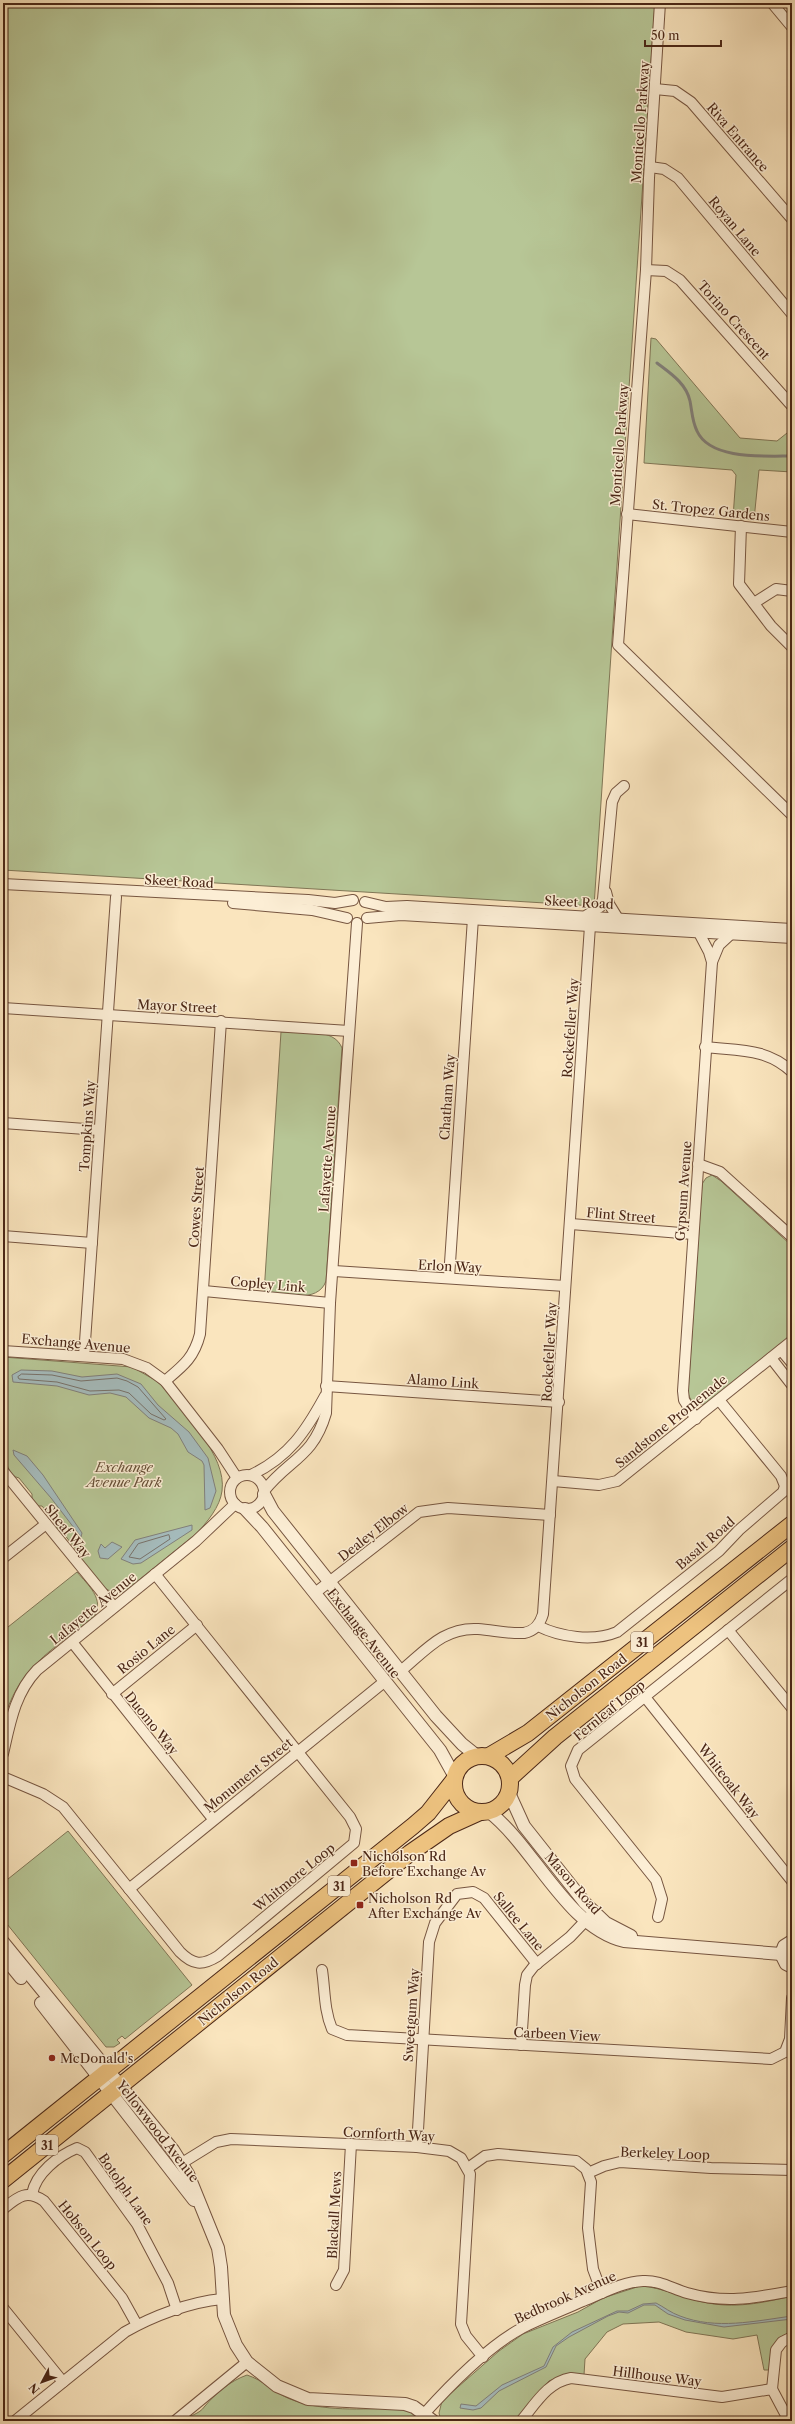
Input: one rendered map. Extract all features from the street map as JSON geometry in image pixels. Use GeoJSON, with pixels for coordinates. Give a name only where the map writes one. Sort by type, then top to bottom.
{"type":"FeatureCollection","features":[{"type":"Feature","properties":{"kind":"main road","name":"Nicholson Road"},"geometry":{"type":"LineString","coordinates":[[3,2155],[413,1826],[428,1813],[455,1779],[465,1761],[483,1756],[528,1733],[792,1524]]}},
{"type":"Feature","properties":{"kind":"main road","name":"Nicholson Road"},"geometry":{"type":"LineString","coordinates":[[3,2180],[410,1853],[449,1826],[501,1805],[509,1785],[555,1737],[792,1548]]}},
{"type":"Feature","properties":{"kind":"main road"},"geometry":{"type":"LineString","coordinates":[[483,1756],[502,1764],[509,1785]]}},
{"type":"Feature","properties":{"kind":"main road"},"geometry":{"type":"LineString","coordinates":[[455,1779],[454,1788],[462,1804],[484,1812]]}},
{"type":"Feature","properties":{"kind":"street","name":"Monticello Parkway"},"geometry":{"type":"LineString","coordinates":[[660,3],[650,167],[646,270],[626,514],[618,646],[792,815]]}},
{"type":"Feature","properties":{"kind":"street"},"geometry":{"type":"LineString","coordinates":[[772,3],[792,27]]}},
{"type":"Feature","properties":{"kind":"street","name":"Riva Entrance"},"geometry":{"type":"LineString","coordinates":[[655,89],[675,91],[691,102],[792,219]]}},
{"type":"Feature","properties":{"kind":"street","name":"Royan Lane"},"geometry":{"type":"LineString","coordinates":[[650,167],[664,169],[678,178],[792,314]]}},
{"type":"Feature","properties":{"kind":"street","name":"Torino Crescent"},"geometry":{"type":"LineString","coordinates":[[646,270],[666,271],[680,280],[792,405]]}},
{"type":"Feature","properties":{"kind":"street","name":"St. Tropez Gardens"},"geometry":{"type":"LineString","coordinates":[[626,514],[792,532]]}},
{"type":"Feature","properties":{"kind":"street"},"geometry":{"type":"LineString","coordinates":[[741,526],[739,584],[771,626],[792,647]]}},
{"type":"Feature","properties":{"kind":"street"},"geometry":{"type":"LineString","coordinates":[[754,603],[776,590],[792,591]]}},
{"type":"Feature","properties":{"kind":"street"},"geometry":{"type":"LineString","coordinates":[[587,915],[600,907],[605,880],[612,802],[616,793],[624,786]]}},
{"type":"Feature","properties":{"kind":"street"},"geometry":{"type":"LineString","coordinates":[[605,880],[606,898],[617,917]]}},
{"type":"Feature","properties":{"kind":"street","name":"Skeet Road"},"geometry":{"type":"LineString","coordinates":[[3,884],[308,900],[325,903],[353,900]]}},
{"type":"Feature","properties":{"kind":"street","name":"Skeet Road"},"geometry":{"type":"LineString","coordinates":[[3,891],[312,910],[347,918]]}},
{"type":"Feature","properties":{"kind":"street","name":"Tompkins Way"},"geometry":{"type":"LineString","coordinates":[[84,1356],[99,1130],[109,1016],[116,897]]}},
{"type":"Feature","properties":{"kind":"street"},"geometry":{"type":"LineString","coordinates":[[353,900],[365,902],[370,910],[367,918],[357,923],[347,918],[345,909],[353,900]]}},
{"type":"Feature","properties":{"kind":"street","name":"Skeet Road"},"geometry":{"type":"LineString","coordinates":[[365,902],[386,907],[407,906],[587,915],[792,928]]}},
{"type":"Feature","properties":{"kind":"street","name":"Skeet Road"},"geometry":{"type":"LineString","coordinates":[[367,918],[401,914],[732,933],[792,938]]}},
{"type":"Feature","properties":{"kind":"street","name":"Chatham Way"},"geometry":{"type":"LineString","coordinates":[[449,1278],[473,918]]}},
{"type":"Feature","properties":{"kind":"street","name":"Lafayette Avenue"},"geometry":{"type":"LineString","coordinates":[[264,1493],[275,1479],[306,1453],[312,1444],[326,1413],[325,1391],[330,1302],[334,1271],[357,923]]}},
{"type":"Feature","properties":{"kind":"street","name":"Rockefeller Way"},"geometry":{"type":"LineString","coordinates":[[538,1626],[543,1611],[559,1402],[590,926]]}},
{"type":"Feature","properties":{"kind":"street","name":"Gypsum Avenue"},"geometry":{"type":"LineString","coordinates":[[696,1419],[684,1400],[683,1390],[705,1047],[712,962],[710,952],[698,932]]}},
{"type":"Feature","properties":{"kind":"street","name":"Gypsum Avenue"},"geometry":{"type":"LineString","coordinates":[[712,962],[719,945],[732,933]]}},
{"type":"Feature","properties":{"kind":"street","name":"Mayor Street"},"geometry":{"type":"LineString","coordinates":[[3,1008],[109,1016],[221,1021],[349,1031]]}},
{"type":"Feature","properties":{"kind":"street","name":"Cowes Street"},"geometry":{"type":"LineString","coordinates":[[165,1381],[185,1364],[196,1350],[200,1334],[221,1021]]}},
{"type":"Feature","properties":{"kind":"street"},"geometry":{"type":"LineString","coordinates":[[705,1047],[765,1053],[780,1060],[792,1072]]}},
{"type":"Feature","properties":{"kind":"street"},"geometry":{"type":"LineString","coordinates":[[3,1123],[99,1130]]}},
{"type":"Feature","properties":{"kind":"street"},"geometry":{"type":"LineString","coordinates":[[698,1164],[720,1172],[792,1237]]}},
{"type":"Feature","properties":{"kind":"street","name":"Flint Street"},"geometry":{"type":"LineString","coordinates":[[571,1224],[693,1234]]}},
{"type":"Feature","properties":{"kind":"street"},"geometry":{"type":"LineString","coordinates":[[3,1236],[92,1243]]}},
{"type":"Feature","properties":{"kind":"street","name":"Erlon Way"},"geometry":{"type":"LineString","coordinates":[[334,1271],[566,1286]]}},
{"type":"Feature","properties":{"kind":"street","name":"Copley Link"},"geometry":{"type":"LineString","coordinates":[[204,1291],[330,1302]]}},
{"type":"Feature","properties":{"kind":"street","name":"Sandstone Promenade"},"geometry":{"type":"LineString","coordinates":[[553,1481],[599,1485],[617,1481],[792,1341]]}},
{"type":"Feature","properties":{"kind":"street"},"geometry":{"type":"LineString","coordinates":[[781,1350],[792,1363]]}},
{"type":"Feature","properties":{"kind":"street","name":"Exchange Avenue"},"geometry":{"type":"LineString","coordinates":[[3,1351],[84,1356],[133,1362],[147,1368],[165,1381],[218,1449],[236,1478]]}},
{"type":"Feature","properties":{"kind":"street"},"geometry":{"type":"LineString","coordinates":[[771,1358],[792,1385]]}},
{"type":"Feature","properties":{"kind":"street","name":"Lafayette Avenue"},"geometry":{"type":"LineString","coordinates":[[251,1475],[281,1455],[303,1434],[325,1391]]}},
{"type":"Feature","properties":{"kind":"street","name":"Alamo Link"},"geometry":{"type":"LineString","coordinates":[[325,1391],[559,1402]]}},
{"type":"Feature","properties":{"kind":"street","name":"Basalt Road"},"geometry":{"type":"LineString","coordinates":[[538,1626],[559,1635],[601,1637],[617,1632],[719,1551],[739,1530],[781,1495],[785,1486],[781,1476],[719,1400]]}},
{"type":"Feature","properties":{"kind":"street","name":"Sheaf Way"},"geometry":{"type":"LineString","coordinates":[[3,1471],[114,1607]]}},
{"type":"Feature","properties":{"kind":"street"},"geometry":{"type":"LineString","coordinates":[[251,1475],[261,1481],[264,1493],[258,1505],[240,1507],[231,1499],[230,1489],[236,1478],[251,1475]]}},
{"type":"Feature","properties":{"kind":"street","name":"Exchange Avenue"},"geometry":{"type":"LineString","coordinates":[[264,1493],[273,1511],[450,1731],[483,1756]]}},
{"type":"Feature","properties":{"kind":"street","name":"Lafayette Avenue"},"geometry":{"type":"LineString","coordinates":[[3,1754],[12,1716],[26,1682],[114,1607],[240,1507]]}},
{"type":"Feature","properties":{"kind":"street","name":"Exchange Avenue"},"geometry":{"type":"LineString","coordinates":[[240,1507],[315,1593],[384,1682],[440,1750],[455,1779]]}},
{"type":"Feature","properties":{"kind":"street","name":"Dealey Elbow"},"geometry":{"type":"LineString","coordinates":[[315,1593],[419,1512],[448,1508],[550,1515]]}},
{"type":"Feature","properties":{"kind":"street"},"geometry":{"type":"LineString","coordinates":[[3,1558],[46,1524]]}},
{"type":"Feature","properties":{"kind":"street","name":"Whitmore Loop"},"geometry":{"type":"LineString","coordinates":[[3,1777],[43,1794],[63,1807],[180,1952],[189,1960],[200,1963],[207,1963],[218,1956],[351,1847],[355,1840],[356,1829],[350,1817],[156,1574]]}},
{"type":"Feature","properties":{"kind":"street","name":"Fernleaf Loop"},"geometry":{"type":"LineString","coordinates":[[658,1918],[662,1899],[656,1880],[575,1779],[571,1766],[578,1750],[792,1579]]}},
{"type":"Feature","properties":{"kind":"street","name":"Rosio Lane"},"geometry":{"type":"LineString","coordinates":[[112,1694],[197,1625]]}},
{"type":"Feature","properties":{"kind":"street"},"geometry":{"type":"LineString","coordinates":[[402,1670],[443,1636],[454,1630],[476,1629],[524,1634],[530,1632],[538,1626]]}},
{"type":"Feature","properties":{"kind":"street"},"geometry":{"type":"LineString","coordinates":[[728,1630],[792,1708]]}},
{"type":"Feature","properties":{"kind":"street","name":"Duomo Way"},"geometry":{"type":"LineString","coordinates":[[72,1642],[213,1819]]}},
{"type":"Feature","properties":{"kind":"street","name":"Monument Street"},"geometry":{"type":"LineString","coordinates":[[130,1889],[213,1819],[384,1682]]}},
{"type":"Feature","properties":{"kind":"street","name":"Whiteoak Way"},"geometry":{"type":"LineString","coordinates":[[645,1697],[792,1881]]}},
{"type":"Feature","properties":{"kind":"street","name":"Mason Road"},"geometry":{"type":"LineString","coordinates":[[509,1785],[524,1826],[594,1912],[606,1923],[624,1934],[653,1942]]}},
{"type":"Feature","properties":{"kind":"street","name":"Mason Road"},"geometry":{"type":"LineString","coordinates":[[484,1812],[513,1834],[586,1921],[611,1938],[781,1954]]}},
{"type":"Feature","properties":{"kind":"street","name":"Sallee Lane"},"geometry":{"type":"LineString","coordinates":[[457,1894],[473,1892],[484,1898],[537,1964]]}},
{"type":"Feature","properties":{"kind":"street","name":"Sweetgum Way"},"geometry":{"type":"LineString","coordinates":[[417,2147],[431,1933],[435,1923],[457,1894]]}},
{"type":"Feature","properties":{"kind":"street"},"geometry":{"type":"LineString","coordinates":[[521,2045],[524,1985],[527,1975],[537,1964],[570,1937],[594,1912]]}},
{"type":"Feature","properties":{"kind":"street"},"geometry":{"type":"LineString","coordinates":[[792,1941],[784,1946],[781,1954],[786,1964],[792,1967]]}},
{"type":"Feature","properties":{"kind":"street","name":"Yellowwood Avenue"},"geometry":{"type":"LineString","coordinates":[[3,1942],[115,2089],[202,2211]]}},
{"type":"Feature","properties":{"kind":"street","name":"Yellowwood Avenue"},"geometry":{"type":"LineString","coordinates":[[3,1956],[103,2074]]}},
{"type":"Feature","properties":{"kind":"street","name":"Carbeen View"},"geometry":{"type":"LineString","coordinates":[[322,1970],[327,1999],[326,2014],[332,2029],[347,2035],[771,2059],[784,2052],[790,2040],[792,1998]]}},
{"type":"Feature","properties":{"kind":"street","name":"Yellowwood Avenue"},"geometry":{"type":"LineString","coordinates":[[115,2089],[182,2163],[188,2174],[218,2248],[221,2267],[222,2299],[228,2327],[247,2362],[277,2386],[308,2399],[405,2404],[428,2417]]}},
{"type":"Feature","properties":{"kind":"street","name":"Cornforth Way"},"geometry":{"type":"LineString","coordinates":[[182,2163],[216,2142],[231,2139],[417,2147],[449,2151],[461,2158],[468,2168]]}},
{"type":"Feature","properties":{"kind":"street","name":"Blackall Mews"},"geometry":{"type":"LineString","coordinates":[[336,2285],[344,2270],[351,2144]]}},
{"type":"Feature","properties":{"kind":"street","name":"Botolph Lane"},"geometry":{"type":"LineString","coordinates":[[32,2194],[39,2175],[69,2152],[77,2148],[85,2152],[137,2224],[170,2289],[177,2310]]}},
{"type":"Feature","properties":{"kind":"street"},"geometry":{"type":"LineString","coordinates":[[483,2357],[466,2336],[461,2324],[470,2174],[468,2168],[485,2156],[498,2154],[576,2161],[588,2173],[591,2182],[588,2228],[594,2269],[602,2293]]}},
{"type":"Feature","properties":{"kind":"street","name":"Berkeley Loop"},"geometry":{"type":"LineString","coordinates":[[588,2173],[604,2166],[620,2162],[711,2168],[792,2170]]}},
{"type":"Feature","properties":{"kind":"street"},"geometry":{"type":"LineString","coordinates":[[3,2209],[16,2199],[32,2194]]}},
{"type":"Feature","properties":{"kind":"street","name":"Hobson Loop"},"geometry":{"type":"LineString","coordinates":[[32,2194],[44,2201],[122,2298],[137,2325]]}},
{"type":"Feature","properties":{"kind":"street","name":"Bedbrook Avenue"},"geometry":{"type":"LineString","coordinates":[[428,2417],[445,2391],[483,2357],[521,2328],[621,2285],[644,2281],[662,2283],[687,2293],[716,2299],[744,2300],[792,2291]]}},
{"type":"Feature","properties":{"kind":"street"},"geometry":{"type":"LineString","coordinates":[[14,2421],[125,2332],[137,2325],[177,2310],[222,2299]]}},
{"type":"Feature","properties":{"kind":"street"},"geometry":{"type":"LineString","coordinates":[[3,2308],[63,2382]]}},
{"type":"Feature","properties":{"kind":"street"},"geometry":{"type":"LineString","coordinates":[[789,2421],[772,2389],[776,2350],[782,2342],[792,2337]]}},
{"type":"Feature","properties":{"kind":"street"},"geometry":{"type":"LineString","coordinates":[[175,2421],[247,2362]]}},
{"type":"Feature","properties":{"kind":"street","name":"Hillhouse Way"},"geometry":{"type":"LineString","coordinates":[[521,2421],[550,2386],[559,2380],[571,2378],[722,2397],[772,2389]]}},
{"type":"Feature","properties":{"kind":"green space"},"geometry":{"type":"Polygon","coordinates":[[[3,3],[655,3],[594,906],[3,870],[3,3]]]}},
{"type":"Feature","properties":{"kind":"green space"},"geometry":{"type":"Polygon","coordinates":[[[651,338],[656,339],[740,438],[777,441],[792,429],[792,472],[759,470],[754,520],[733,518],[736,475],[732,470],[644,463],[651,338]]]}},
{"type":"Feature","properties":{"kind":"green space"},"geometry":{"type":"Polygon","coordinates":[[[281,1032],[316,1032],[324,1034],[338,1041],[342,1048],[326,1281],[322,1288],[316,1293],[299,1296],[264,1293],[281,1032]]]}},
{"type":"Feature","properties":{"kind":"green space"},"geometry":{"type":"Polygon","coordinates":[[[712,1175],[721,1181],[792,1246],[792,1335],[708,1403],[698,1404],[691,1400],[688,1393],[702,1184],[706,1178],[712,1175]]]}},
{"type":"Feature","properties":{"kind":"green space","name":"Exchange Avenue Park"},"geometry":{"type":"Polygon","coordinates":[[[3,1357],[132,1367],[155,1380],[162,1386],[192,1422],[211,1449],[218,1463],[222,1477],[221,1497],[216,1508],[197,1533],[124,1592],[116,1593],[109,1591],[97,1582],[77,1556],[77,1551],[64,1534],[59,1534],[54,1528],[55,1522],[42,1506],[37,1506],[32,1500],[32,1494],[19,1478],[11,1473],[3,1458],[3,1357]]]}},
{"type":"Feature","properties":{"kind":"green space"},"geometry":{"type":"Polygon","coordinates":[[[77,1572],[90,1587],[96,1598],[98,1604],[94,1617],[50,1651],[26,1675],[9,1705],[3,1724],[3,1631],[77,1572]]]}},
{"type":"Feature","properties":{"kind":"green space"},"geometry":{"type":"Polygon","coordinates":[[[68,1831],[192,1985],[125,2039],[122,2036],[117,2040],[120,2043],[114,2047],[106,2047],[3,1919],[3,1883],[68,1831]]]}},
{"type":"Feature","properties":{"kind":"green space"},"geometry":{"type":"Polygon","coordinates":[[[640,2286],[664,2290],[703,2302],[726,2305],[759,2303],[792,2296],[792,2333],[780,2337],[776,2341],[770,2357],[770,2370],[764,2370],[757,2335],[733,2339],[686,2332],[659,2322],[623,2324],[607,2332],[585,2359],[584,2375],[564,2375],[549,2381],[515,2421],[441,2421],[439,2413],[442,2401],[499,2351],[523,2334],[578,2312],[603,2298],[640,2286]]]}},
{"type":"Feature","properties":{"kind":"green space"},"geometry":{"type":"Polygon","coordinates":[[[247,2375],[290,2399],[303,2403],[343,2409],[397,2408],[407,2410],[425,2421],[182,2421],[203,2409],[229,2384],[247,2375]]]}},
{"type":"Feature","properties":{"kind":"water"},"geometry":{"type":"Polygon","coordinates":[[[21,1370],[52,1371],[82,1377],[117,1374],[141,1384],[158,1405],[189,1432],[208,1458],[216,1491],[210,1508],[205,1510],[204,1465],[202,1461],[188,1452],[178,1434],[171,1428],[149,1418],[126,1397],[110,1393],[89,1395],[57,1386],[13,1382],[12,1375],[21,1370]]]}},
{"type":"Feature","properties":{"kind":"water"},"geometry":{"type":"Polygon","coordinates":[[[13,1450],[27,1456],[43,1475],[82,1533],[81,1537],[51,1498],[14,1455],[13,1450]]]}},
{"type":"Feature","properties":{"kind":"water"},"geometry":{"type":"Polygon","coordinates":[[[192,1525],[192,1530],[141,1563],[133,1564],[121,1559],[135,1540],[192,1525]]]}},
{"type":"Feature","properties":{"kind":"water"},"geometry":{"type":"Polygon","coordinates":[[[112,1542],[122,1547],[108,1559],[100,1558],[98,1551],[101,1544],[105,1548],[112,1542]]]}},
{"type":"Feature","properties":{"kind":"water"},"geometry":{"type":"Polygon","coordinates":[[[656,2303],[680,2316],[707,2323],[750,2322],[792,2316],[792,2319],[724,2327],[685,2320],[668,2314],[655,2305],[644,2305],[628,2313],[619,2312],[608,2316],[569,2337],[556,2346],[546,2367],[499,2391],[481,2408],[473,2410],[460,2408],[461,2404],[476,2406],[502,2385],[544,2366],[553,2347],[572,2332],[617,2311],[628,2311],[643,2304],[656,2303]]]}},
{"type":"Feature","properties":{"kind":"water"},"geometry":{"type":"Polygon","coordinates":[[[263,2419],[276,2421],[221,2421],[225,2420],[263,2419]]]}},
{"type":"Feature","properties":{"kind":"waterway"},"geometry":{"type":"LineString","coordinates":[[657,363],[677,379],[685,389],[690,401],[695,427],[704,440],[713,447],[725,452],[753,456],[792,456]]}},
{"type":"Feature","properties":{"kind":"place","name":"Nicholson Rd Before Exchange Av"},"geometry":{"type":"Point","coordinates":[354,1863]}},
{"type":"Feature","properties":{"kind":"place","name":"Nicholson Rd After Exchange Av"},"geometry":{"type":"Point","coordinates":[360,1905]}},
{"type":"Feature","properties":{"kind":"place","name":"McDonald's"},"geometry":{"type":"Point","coordinates":[52,2058]}}]}
